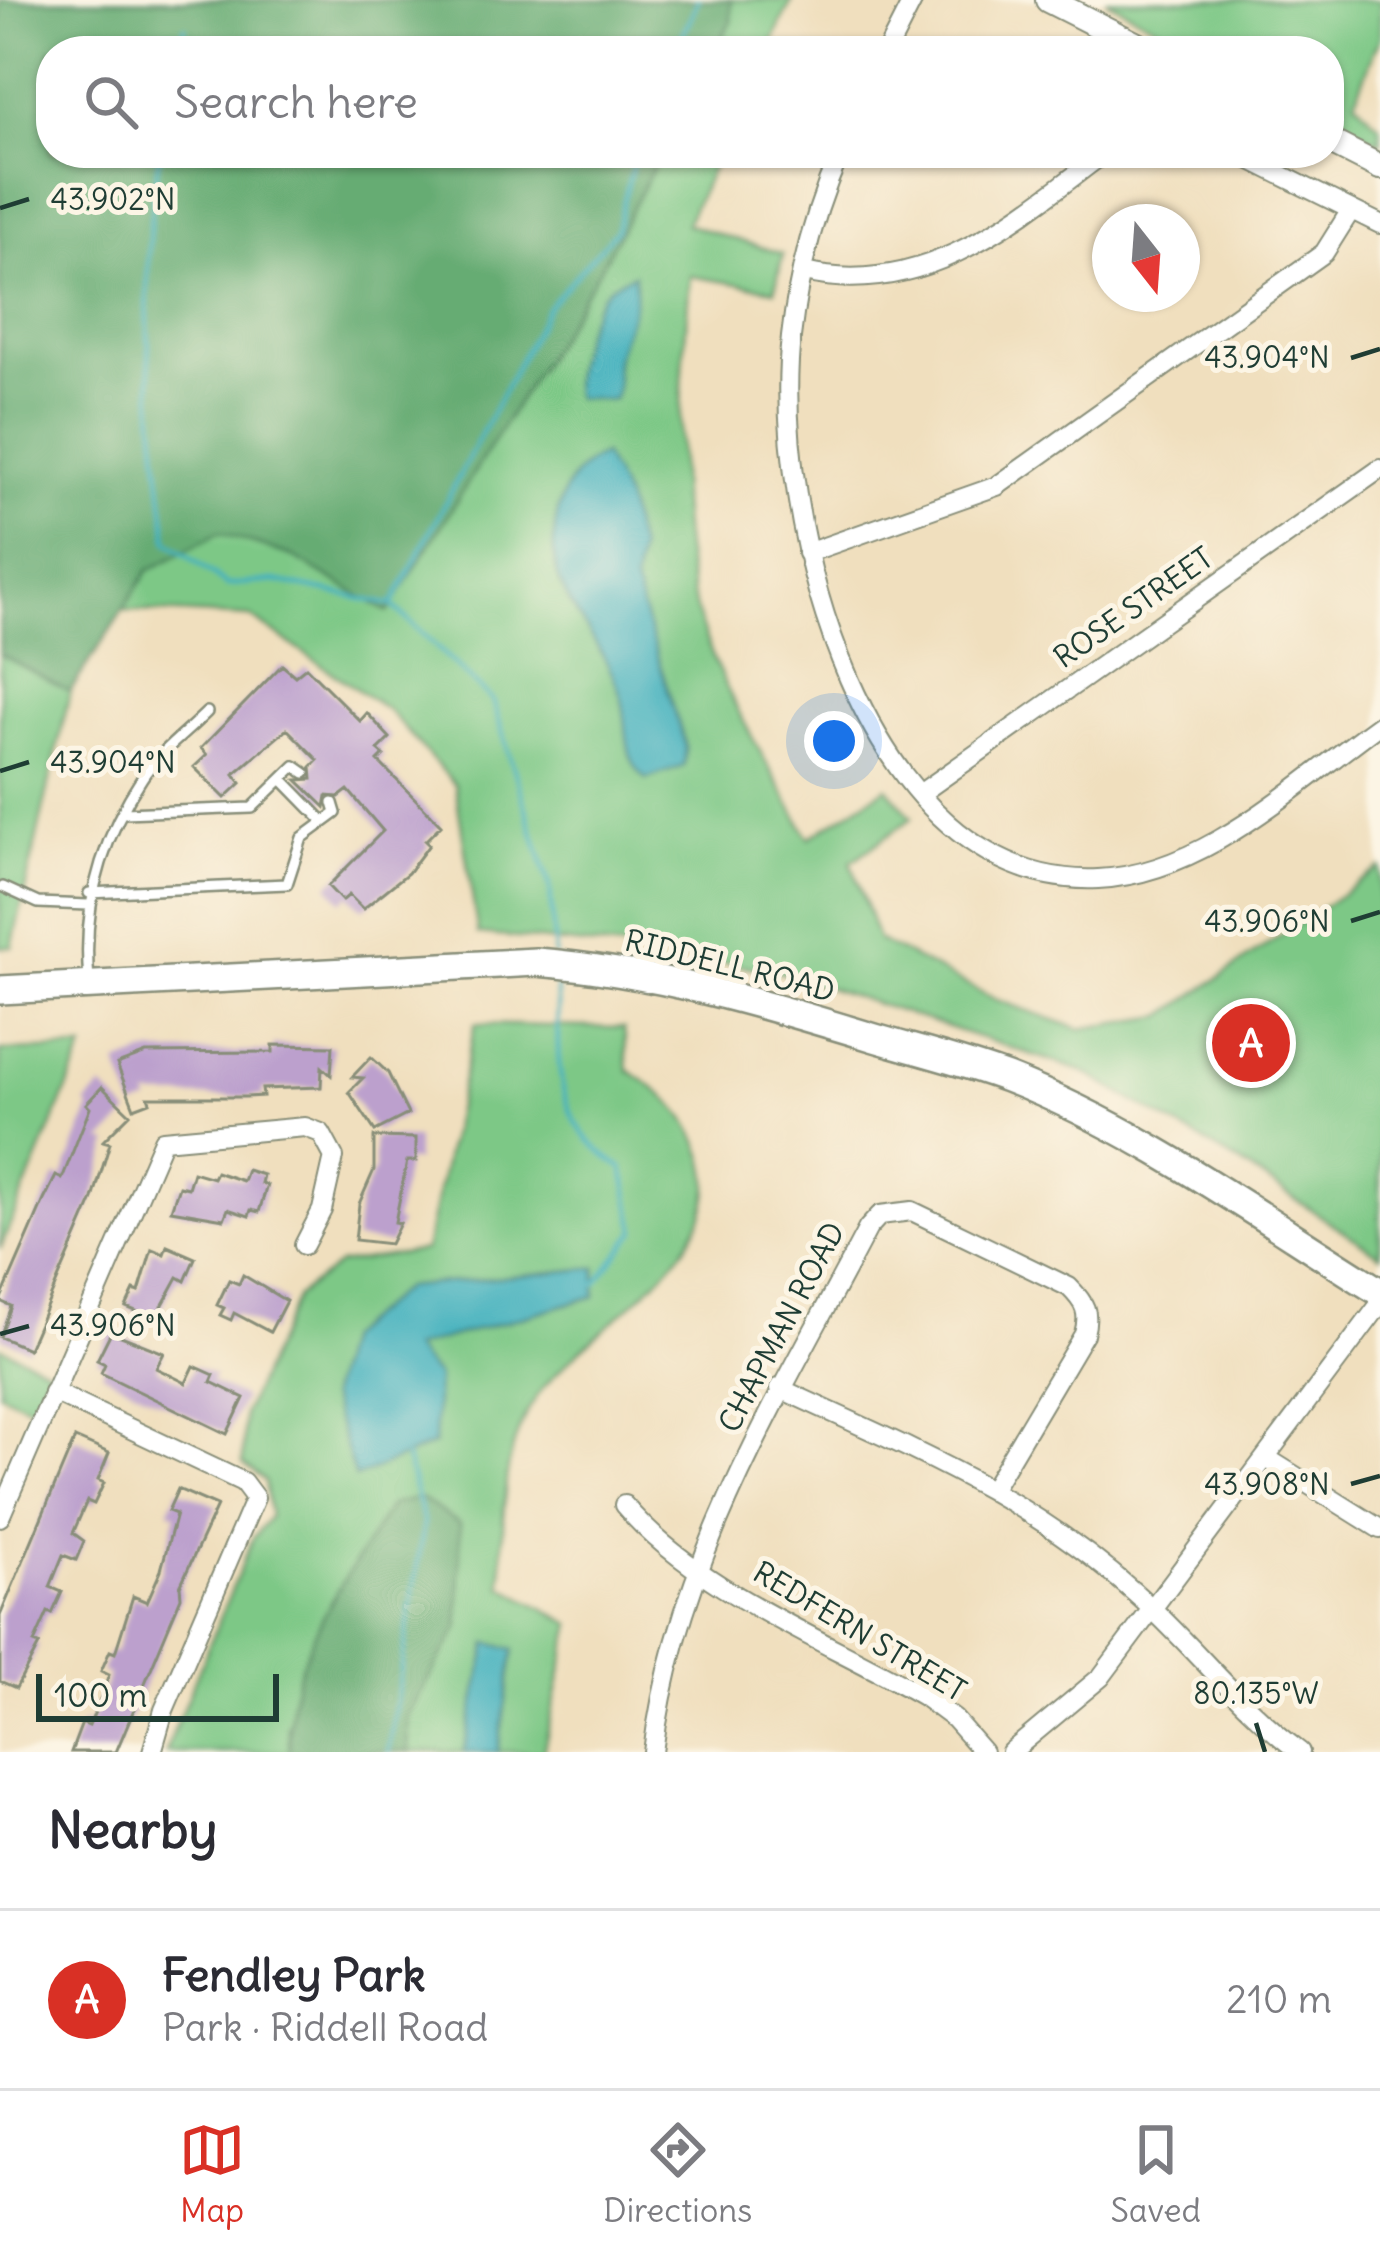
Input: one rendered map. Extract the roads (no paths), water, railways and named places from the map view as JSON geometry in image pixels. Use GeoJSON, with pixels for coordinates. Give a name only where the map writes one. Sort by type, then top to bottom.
{"type":"FeatureCollection","features":[{"type":"Feature","properties":{"kind":"main road"},"geometry":{"type":"LineString","coordinates":[[1048,0],[1120,36]]}},
{"type":"Feature","properties":{"kind":"main road"},"geometry":{"type":"LineString","coordinates":[[1344,149],[1380,167]]}},
{"type":"Feature","properties":{"kind":"main road","name":"RIDDELL ROAD"},"geometry":{"type":"LineString","coordinates":[[0,990],[536,962],[605,967],[777,1008],[1007,1079],[1142,1145],[1274,1220],[1380,1292]]}},
{"type":"Feature","properties":{"kind":"street"},"geometry":{"type":"LineString","coordinates":[[895,36],[913,0]]}},
{"type":"Feature","properties":{"kind":"street"},"geometry":{"type":"LineString","coordinates":[[835,168],[804,272],[790,339],[789,424],[807,553],[826,621],[853,684],[921,794],[962,836],[1026,868],[1076,878],[1124,876],[1200,850],[1380,724]]}},
{"type":"Feature","properties":{"kind":"street"},"geometry":{"type":"LineString","coordinates":[[804,272],[864,280],[944,262],[1082,168]]}},
{"type":"Feature","properties":{"kind":"street"},"geometry":{"type":"LineString","coordinates":[[1267,168],[1380,224]]}},
{"type":"Feature","properties":{"kind":"street"},"geometry":{"type":"LineString","coordinates":[[807,553],[997,485],[1324,253],[1351,210]]}},
{"type":"Feature","properties":{"kind":"street","name":"ROSE STREET"},"geometry":{"type":"LineString","coordinates":[[921,794],[1380,469]]}},
{"type":"Feature","properties":{"kind":"street"},"geometry":{"type":"LineString","coordinates":[[0,1517],[163,1139],[305,1127],[321,1133],[334,1157],[322,1210],[304,1245]]}},
{"type":"Feature","properties":{"kind":"street","name":"CHAPMAN ROAD"},"geometry":{"type":"LineString","coordinates":[[653,1752],[699,1571],[779,1388],[868,1228],[880,1215],[912,1211],[1069,1287],[1084,1302],[1089,1317],[1084,1334],[993,1487]]}},
{"type":"Feature","properties":{"kind":"street"},"geometry":{"type":"LineString","coordinates":[[1011,1752],[1101,1677],[1380,1304]]}},
{"type":"Feature","properties":{"kind":"street"},"geometry":{"type":"LineString","coordinates":[[779,1388],[993,1487],[1153,1609],[1300,1752]]}},
{"type":"Feature","properties":{"kind":"street"},"geometry":{"type":"LineString","coordinates":[[53,1392],[236,1478],[252,1490],[255,1507],[164,1709],[152,1752]]}},
{"type":"Feature","properties":{"kind":"street"},"geometry":{"type":"LineString","coordinates":[[1268,1459],[1380,1529]]}},
{"type":"Feature","properties":{"kind":"street","name":"REDFERN STREET"},"geometry":{"type":"LineString","coordinates":[[624,1505],[650,1537],[699,1571],[923,1696],[954,1719],[983,1752]]}},
{"type":"Feature","properties":{"kind":"lane"},"geometry":{"type":"LineString","coordinates":[[90,985],[88,899],[124,813],[143,775],[207,712]]}},
{"type":"Feature","properties":{"kind":"lane"},"geometry":{"type":"LineString","coordinates":[[124,813],[251,808],[295,766],[305,773]]}},
{"type":"Feature","properties":{"kind":"lane"},"geometry":{"type":"LineString","coordinates":[[282,779],[324,822]]}},
{"type":"Feature","properties":{"kind":"lane"},"geometry":{"type":"LineString","coordinates":[[3,887],[38,903],[287,884],[302,838],[336,813],[333,803]]}},
{"type":"Feature","properties":{"kind":"water"},"geometry":{"type":"Polygon","coordinates":[[[634,274],[635,301],[618,351],[613,400],[575,398],[577,357],[594,310],[608,288],[634,274]]]}},
{"type":"Feature","properties":{"kind":"water"},"geometry":{"type":"Polygon","coordinates":[[[603,455],[624,495],[639,549],[634,583],[686,747],[684,766],[646,779],[632,759],[620,693],[569,601],[554,559],[554,533],[564,494],[583,468],[603,455]]]}},
{"type":"Feature","properties":{"kind":"water"},"geometry":{"type":"Polygon","coordinates":[[[596,1268],[595,1296],[412,1348],[437,1377],[434,1444],[355,1478],[329,1396],[344,1338],[405,1287],[596,1268]]]}},
{"type":"Feature","properties":{"kind":"water"},"geometry":{"type":"Polygon","coordinates":[[[488,1643],[514,1649],[498,1752],[464,1752],[488,1643]]]}},
{"type":"Feature","properties":{"kind":"waterway"},"geometry":{"type":"LineString","coordinates":[[682,36],[698,0]]}},
{"type":"Feature","properties":{"kind":"waterway"},"geometry":{"type":"LineString","coordinates":[[183,36],[185,27]]}},
{"type":"Feature","properties":{"kind":"waterway"},"geometry":{"type":"LineString","coordinates":[[158,168],[147,298],[168,541],[227,585],[275,581],[392,605],[493,701],[550,887],[555,955]]}},
{"type":"Feature","properties":{"kind":"waterway"},"geometry":{"type":"LineString","coordinates":[[392,605],[547,308],[616,230],[632,168]]}},
{"type":"Feature","properties":{"kind":"waterway"},"geometry":{"type":"LineString","coordinates":[[556,972],[559,1057],[568,1107],[598,1149],[623,1168],[636,1231],[595,1284]]}},
{"type":"Feature","properties":{"kind":"waterway"},"geometry":{"type":"LineString","coordinates":[[388,1752],[424,1524],[406,1458]]}},
{"type":"Feature","properties":{"kind":"place","name":"Fendley Park"},"geometry":{"type":"Point","coordinates":[1251,1043]}}]}
